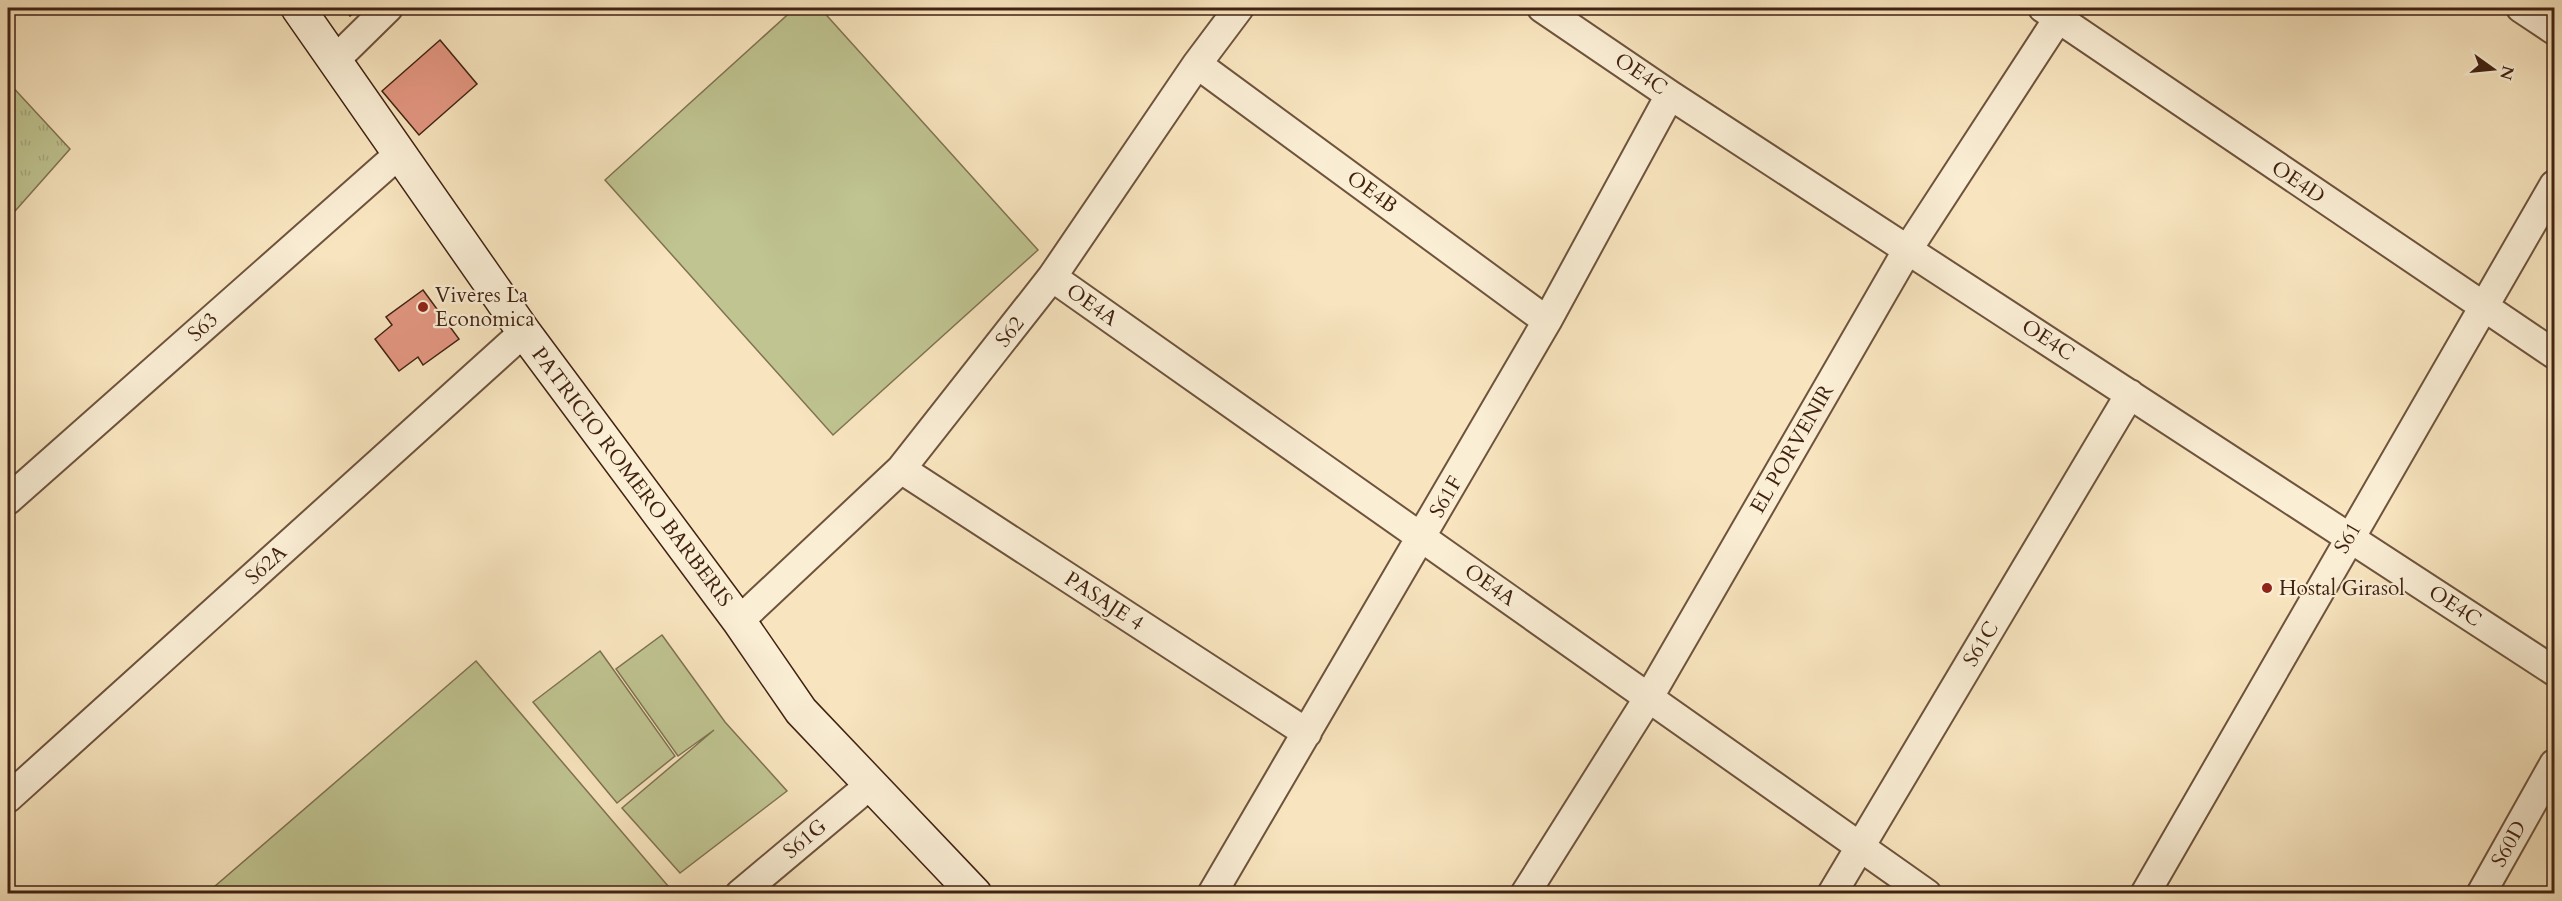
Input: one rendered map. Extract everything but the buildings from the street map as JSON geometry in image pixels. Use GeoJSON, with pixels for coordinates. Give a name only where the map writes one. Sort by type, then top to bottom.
{"type":"FeatureCollection","features":[{"type":"Feature","properties":{"kind":"street","name":"PATRICIO ROMERO BARBERIS"},"geometry":{"type":"LineString","coordinates":[[298,8],[524,332],[739,621],[801,711],[975,894]]}},
{"type":"Feature","properties":{"kind":"street"},"geometry":{"type":"LineString","coordinates":[[334,61],[388,8]]}},
{"type":"Feature","properties":{"kind":"street","name":"S62"},"geometry":{"type":"LineString","coordinates":[[739,621],[901,469],[1052,277],[1197,64],[1239,8]]}},
{"type":"Feature","properties":{"kind":"street"},"geometry":{"type":"LineString","coordinates":[[2521,8],[2554,30]]}},
{"type":"Feature","properties":{"kind":"street","name":"OE4C"},"geometry":{"type":"LineString","coordinates":[[1556,11],[1670,95],[2554,671]]}},
{"type":"Feature","properties":{"kind":"street","name":"EL PORVENIR"},"geometry":{"type":"LineString","coordinates":[[1525,894],[1649,697],[1908,249],[2055,11]]}},
{"type":"Feature","properties":{"kind":"street","name":"OE4D"},"geometry":{"type":"LineString","coordinates":[[2055,11],[2484,309],[2554,354]]}},
{"type":"Feature","properties":{"kind":"street","name":"OE4B"},"geometry":{"type":"LineString","coordinates":[[1197,64],[1547,321]]}},
{"type":"Feature","properties":{"kind":"street","name":"S61F"},"geometry":{"type":"LineString","coordinates":[[1212,894],[1547,321],[1670,95]]}},
{"type":"Feature","properties":{"kind":"street","name":"S63"},"geometry":{"type":"LineString","coordinates":[[8,500],[399,154]]}},
{"type":"Feature","properties":{"kind":"street","name":"S61"},"geometry":{"type":"LineString","coordinates":[[2145,894],[2554,185]]}},
{"type":"Feature","properties":{"kind":"street","name":"OE4A"},"geometry":{"type":"LineString","coordinates":[[1052,277],[1927,894]]}},
{"type":"Feature","properties":{"kind":"street","name":"S62A"},"geometry":{"type":"LineString","coordinates":[[8,798],[524,332]]}},
{"type":"Feature","properties":{"kind":"street","name":"S61C"},"geometry":{"type":"LineString","coordinates":[[1832,894],[2130,394]]}},
{"type":"Feature","properties":{"kind":"street","name":"PASAJE 4"},"geometry":{"type":"LineString","coordinates":[[901,469],[1307,733]]}},
{"type":"Feature","properties":{"kind":"street","name":"S60D"},"geometry":{"type":"LineString","coordinates":[[2481,894],[2554,764]]}},
{"type":"Feature","properties":{"kind":"street","name":"S61G"},"geometry":{"type":"LineString","coordinates":[[740,894],[871,784]]}},
{"type":"Feature","properties":{"kind":"green space"},"geometry":{"type":"Polygon","coordinates":[[[795,8],[820,8],[1038,250],[833,435],[605,180],[795,8]]]}},
{"type":"Feature","properties":{"kind":"green space"},"geometry":{"type":"Polygon","coordinates":[[[8,82],[70,149],[8,219],[8,82]]]}},
{"type":"Feature","properties":{"kind":"green space"},"geometry":{"type":"Polygon","coordinates":[[[662,635],[725,722],[787,791],[680,873],[622,808],[714,730],[678,756],[616,669],[662,635]]]}},
{"type":"Feature","properties":{"kind":"green space"},"geometry":{"type":"Polygon","coordinates":[[[600,651],[675,756],[617,803],[533,702],[600,651]]]}},
{"type":"Feature","properties":{"kind":"green space"},"geometry":{"type":"Polygon","coordinates":[[[476,661],[674,893],[207,893],[476,661]]]}},
{"type":"Feature","properties":{"kind":"place","name":"Viveres La Economica"},"geometry":{"type":"Point","coordinates":[423,307]}},
{"type":"Feature","properties":{"kind":"place","name":"Hostal Girasol"},"geometry":{"type":"Point","coordinates":[2267,588]}}]}
